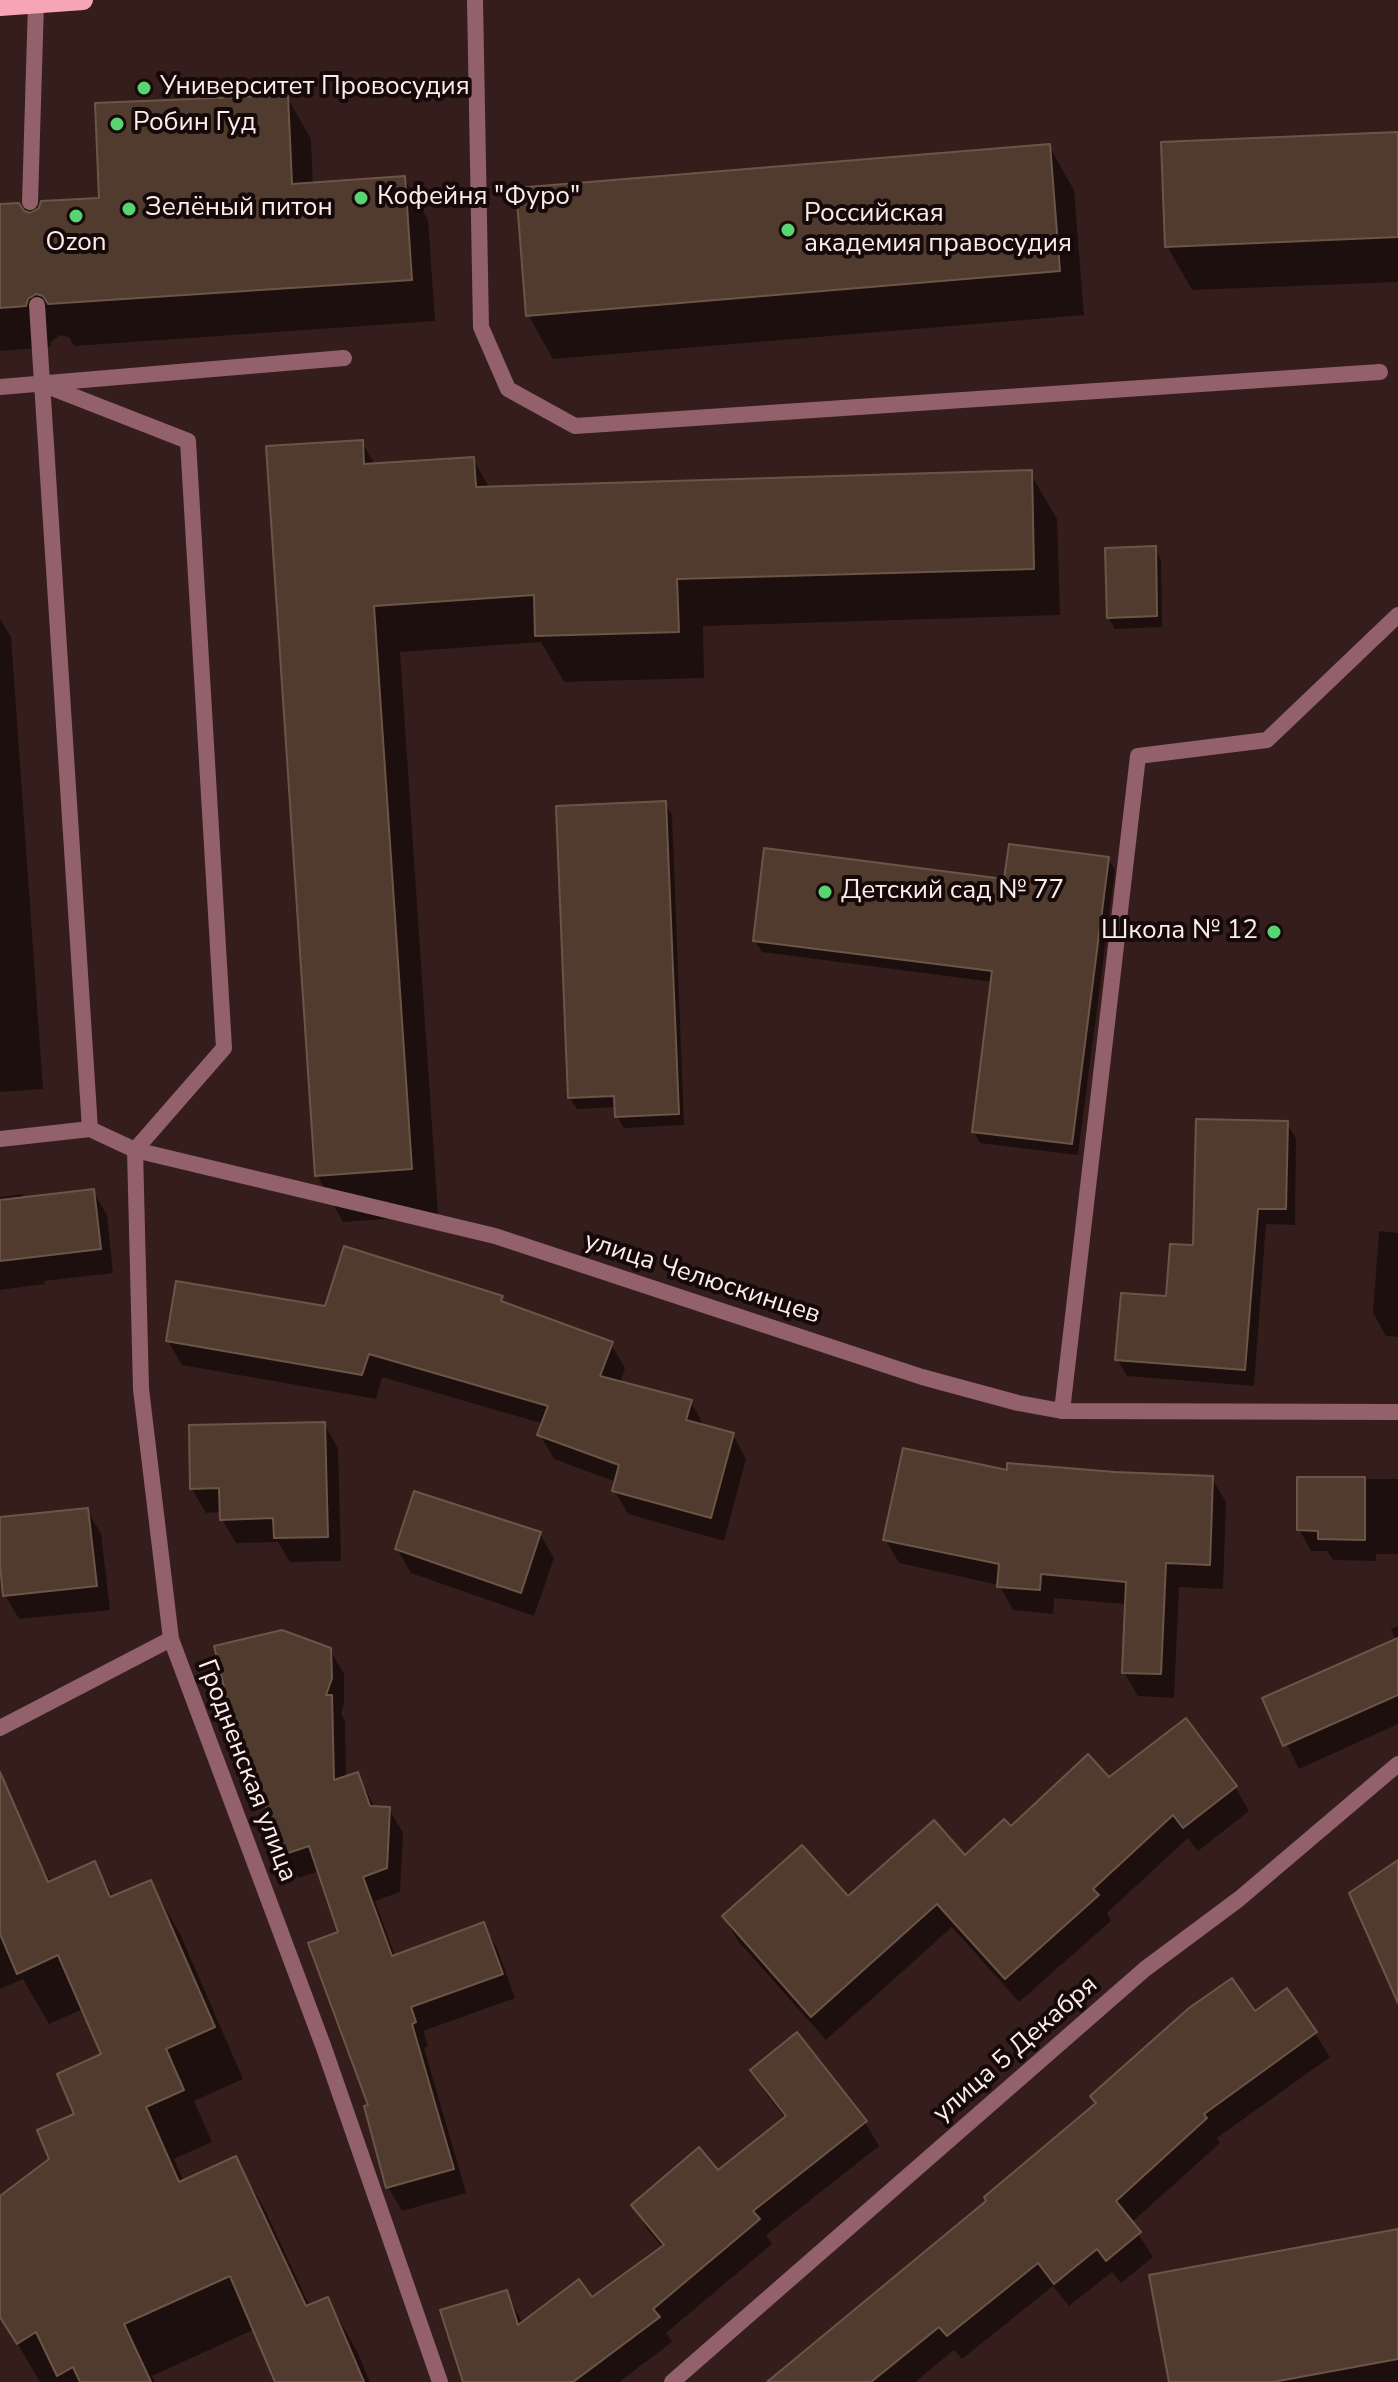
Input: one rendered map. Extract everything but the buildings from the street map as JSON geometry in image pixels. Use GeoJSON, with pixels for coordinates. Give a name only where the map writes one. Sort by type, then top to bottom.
{"type":"FeatureCollection","features":[{"type":"Feature","properties":{"kind":"main road"},"geometry":{"type":"LineString","coordinates":[[0,6],[83,0]]}},
{"type":"Feature","properties":{"kind":"street"},"geometry":{"type":"LineString","coordinates":[[475,0],[481,327],[508,389],[575,426],[1380,372]]}},
{"type":"Feature","properties":{"kind":"street"},"geometry":{"type":"LineString","coordinates":[[30,202],[36,2]]}},
{"type":"Feature","properties":{"kind":"street"},"geometry":{"type":"LineString","coordinates":[[0,1139],[90,1129],[37,305]]}},
{"type":"Feature","properties":{"kind":"street"},"geometry":{"type":"LineString","coordinates":[[0,387],[344,358]]}},
{"type":"Feature","properties":{"kind":"street"},"geometry":{"type":"LineString","coordinates":[[42,384],[188,441],[224,1048],[135,1150]]}},
{"type":"Feature","properties":{"kind":"street"},"geometry":{"type":"LineString","coordinates":[[1062,1411],[1138,756],[1267,740],[1398,615]]}},
{"type":"Feature","properties":{"kind":"street","name":"улица Челюскинцев"},"geometry":{"type":"LineString","coordinates":[[90,1129],[135,1150],[495,1236],[922,1377],[1018,1403],[1062,1411],[1398,1412]]}},
{"type":"Feature","properties":{"kind":"street","name":"Гродненская улица"},"geometry":{"type":"LineString","coordinates":[[135,1150],[141,1389],[171,1639],[324,2048],[440,2382]]}},
{"type":"Feature","properties":{"kind":"street"},"geometry":{"type":"LineString","coordinates":[[0,1728],[171,1639]]}},
{"type":"Feature","properties":{"kind":"street","name":"улица 5 Декабря"},"geometry":{"type":"LineString","coordinates":[[672,2382],[1145,1969],[1239,1899],[1398,1764]]}},
{"type":"Feature","properties":{"kind":"place","name":"Университет Провосудия"},"geometry":{"type":"Point","coordinates":[144,88]}},
{"type":"Feature","properties":{"kind":"place","name":"Робин Гуд"},"geometry":{"type":"Point","coordinates":[117,124]}},
{"type":"Feature","properties":{"kind":"place","name":"Кофейня \"Фуро\""},"geometry":{"type":"Point","coordinates":[361,198]}},
{"type":"Feature","properties":{"kind":"place","name":"Зелёный питон"},"geometry":{"type":"Point","coordinates":[129,209]}},
{"type":"Feature","properties":{"kind":"place","name":"Ozon"},"geometry":{"type":"Point","coordinates":[76,216]}},
{"type":"Feature","properties":{"kind":"place","name":"Российская академия правосудия"},"geometry":{"type":"Point","coordinates":[788,230]}},
{"type":"Feature","properties":{"kind":"place","name":"Детский сад № 77"},"geometry":{"type":"Point","coordinates":[825,892]}},
{"type":"Feature","properties":{"kind":"place","name":"Школа № 12"},"geometry":{"type":"Point","coordinates":[1274,932]}}]}
